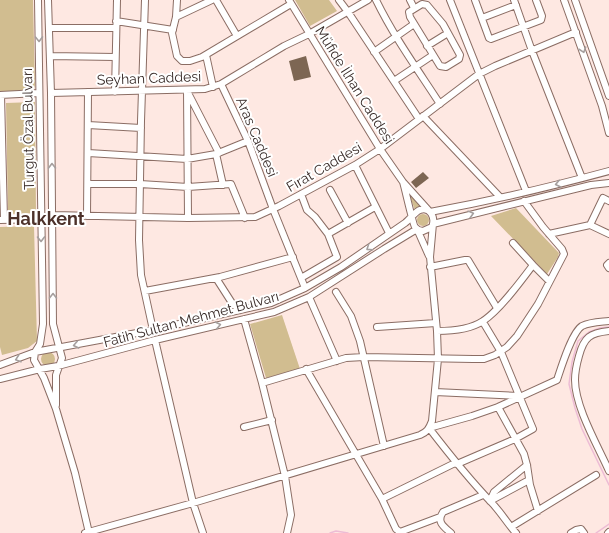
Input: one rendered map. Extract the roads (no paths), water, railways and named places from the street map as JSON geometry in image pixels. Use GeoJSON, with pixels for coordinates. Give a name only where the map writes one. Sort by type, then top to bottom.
{"type":"FeatureCollection","features":[{"type":"Feature","properties":{"kind":"street","name":"Turgut Özal Bulvarı"},"geometry":{"type":"LineString","coordinates":[[36,352],[40,344],[43,324],[38,0]]}},
{"type":"Feature","properties":{"kind":"street","name":"Turgut Özal Bulvarı"},"geometry":{"type":"LineString","coordinates":[[48,0],[53,215],[53,324],[59,348],[62,353],[62,358],[56,375],[56,409]]}},
{"type":"Feature","properties":{"kind":"street"},"geometry":{"type":"LineString","coordinates":[[115,92],[117,0]]}},
{"type":"Feature","properties":{"kind":"street"},"geometry":{"type":"LineString","coordinates":[[145,0],[139,218],[141,275],[153,330]]}},
{"type":"Feature","properties":{"kind":"street"},"geometry":{"type":"LineString","coordinates":[[177,0],[176,17],[172,33],[177,56],[182,61],[190,61],[206,55],[290,2]]}},
{"type":"Feature","properties":{"kind":"street"},"geometry":{"type":"LineString","coordinates":[[176,17],[212,0]]}},
{"type":"Feature","properties":{"kind":"street"},"geometry":{"type":"LineString","coordinates":[[216,0],[238,36]]}},
{"type":"Feature","properties":{"kind":"street"},"geometry":{"type":"LineString","coordinates":[[339,0],[394,82],[421,118],[500,197]]}},
{"type":"Feature","properties":{"kind":"street","name":"Seyhan Caddesi"},"geometry":{"type":"LineString","coordinates":[[51,93],[205,89],[222,84],[284,46],[368,0]]}},
{"type":"Feature","properties":{"kind":"street"},"geometry":{"type":"LineString","coordinates":[[376,0],[396,36],[440,104]]}},
{"type":"Feature","properties":{"kind":"street"},"geometry":{"type":"LineString","coordinates":[[410,0],[414,8]]}},
{"type":"Feature","properties":{"kind":"street"},"geometry":{"type":"LineString","coordinates":[[450,0],[526,191]]}},
{"type":"Feature","properties":{"kind":"street"},"geometry":{"type":"LineString","coordinates":[[475,0],[489,38],[491,39],[541,20],[542,18],[536,0]]}},
{"type":"Feature","properties":{"kind":"street"},"geometry":{"type":"LineString","coordinates":[[564,0],[602,106],[609,133]]}},
{"type":"Feature","properties":{"kind":"street"},"geometry":{"type":"LineString","coordinates":[[575,0],[609,95]]}},
{"type":"Feature","properties":{"kind":"street","name":"Müfide İlhan Caddesi"},"geometry":{"type":"LineString","coordinates":[[290,2],[308,34],[380,149],[403,182]]}},
{"type":"Feature","properties":{"kind":"street"},"geometry":{"type":"LineString","coordinates":[[482,18],[515,3],[532,51],[582,178]]}},
{"type":"Feature","properties":{"kind":"street"},"geometry":{"type":"LineString","coordinates":[[422,4],[427,5],[443,24],[460,55],[459,59],[446,67],[440,66],[409,14],[409,12],[414,8],[422,4]]}},
{"type":"Feature","properties":{"kind":"street"},"geometry":{"type":"LineString","coordinates":[[116,21],[173,30]]}},
{"type":"Feature","properties":{"kind":"street"},"geometry":{"type":"LineString","coordinates":[[374,52],[414,24]]}},
{"type":"Feature","properties":{"kind":"street"},"geometry":{"type":"LineString","coordinates":[[49,28],[116,28]]}},
{"type":"Feature","properties":{"kind":"street","name":"Fırat Caddesi"},"geometry":{"type":"LineString","coordinates":[[53,215],[139,218],[255,217],[355,166],[380,149],[479,74],[576,32]]}},
{"type":"Feature","properties":{"kind":"street"},"geometry":{"type":"LineString","coordinates":[[427,46],[448,33]]}},
{"type":"Feature","properties":{"kind":"street"},"geometry":{"type":"LineString","coordinates":[[206,55],[213,86]]}},
{"type":"Feature","properties":{"kind":"street"},"geometry":{"type":"LineString","coordinates":[[394,82],[415,66],[433,55]]}},
{"type":"Feature","properties":{"kind":"street"},"geometry":{"type":"LineString","coordinates":[[50,56],[115,57]]}},
{"type":"Feature","properties":{"kind":"street","name":"Aras Caddesi"},"geometry":{"type":"LineString","coordinates":[[222,84],[248,141],[273,209],[305,288]]}},
{"type":"Feature","properties":{"kind":"street"},"geometry":{"type":"LineString","coordinates":[[186,90],[218,153],[222,185]]}},
{"type":"Feature","properties":{"kind":"street"},"geometry":{"type":"LineString","coordinates":[[186,90],[188,218]]}},
{"type":"Feature","properties":{"kind":"street"},"geometry":{"type":"LineString","coordinates":[[87,216],[88,92]]}},
{"type":"Feature","properties":{"kind":"street"},"geometry":{"type":"LineString","coordinates":[[39,93],[1,95],[2,220],[41,219]]}},
{"type":"Feature","properties":{"kind":"street"},"geometry":{"type":"LineString","coordinates":[[88,125],[141,128]]}},
{"type":"Feature","properties":{"kind":"street"},"geometry":{"type":"LineString","coordinates":[[88,153],[188,159],[218,153],[248,141]]}},
{"type":"Feature","properties":{"kind":"street"},"geometry":{"type":"LineString","coordinates":[[355,166],[389,234]]}},
{"type":"Feature","properties":{"kind":"street"},"geometry":{"type":"LineString","coordinates":[[412,217],[420,210],[427,210],[430,212],[609,171]]}},
{"type":"Feature","properties":{"kind":"street"},"geometry":{"type":"LineString","coordinates":[[403,182],[433,217],[430,267],[437,331],[438,359],[432,422],[429,428]]}},
{"type":"Feature","properties":{"kind":"street"},"geometry":{"type":"LineString","coordinates":[[403,182],[413,226],[417,229],[430,257]]}},
{"type":"Feature","properties":{"kind":"street"},"geometry":{"type":"LineString","coordinates":[[417,229],[427,230],[432,227],[433,224],[591,185],[609,183]]}},
{"type":"Feature","properties":{"kind":"street"},"geometry":{"type":"LineString","coordinates":[[88,184],[140,184],[188,187],[231,184],[245,218]]}},
{"type":"Feature","properties":{"kind":"street"},"geometry":{"type":"LineString","coordinates":[[330,190],[348,222]]}},
{"type":"Feature","properties":{"kind":"street"},"geometry":{"type":"LineString","coordinates":[[301,194],[307,210],[315,217],[328,234],[337,257],[301,278]]}},
{"type":"Feature","properties":{"kind":"street"},"geometry":{"type":"LineString","coordinates":[[590,225],[603,198],[609,201]]}},
{"type":"Feature","properties":{"kind":"street"},"geometry":{"type":"LineString","coordinates":[[262,383],[346,358],[484,358],[501,352],[516,336],[538,304],[564,254],[562,249],[524,201]]}},
{"type":"Feature","properties":{"kind":"street"},"geometry":{"type":"LineString","coordinates":[[328,234],[375,207]]}},
{"type":"Feature","properties":{"kind":"street","name":"Fatih Sultan Mehmet Bulvarı"},"geometry":{"type":"LineString","coordinates":[[0,365],[36,352],[153,330],[271,303],[305,288],[341,267],[412,217]]}},
{"type":"Feature","properties":{"kind":"street"},"geometry":{"type":"LineString","coordinates":[[549,234],[590,225],[609,234]]}},
{"type":"Feature","properties":{"kind":"street","name":"Fatih Sultan Mehmet Bulvarı"},"geometry":{"type":"LineString","coordinates":[[0,379],[274,312],[309,297],[417,229]]}},
{"type":"Feature","properties":{"kind":"street"},"geometry":{"type":"LineString","coordinates":[[513,243],[532,265],[549,281]]}},
{"type":"Feature","properties":{"kind":"street"},"geometry":{"type":"LineString","coordinates":[[145,290],[216,278],[292,257]]}},
{"type":"Feature","properties":{"kind":"street"},"geometry":{"type":"LineString","coordinates":[[430,267],[468,260],[497,308]]}},
{"type":"Feature","properties":{"kind":"street"},"geometry":{"type":"LineString","coordinates":[[609,263],[607,265],[609,268]]}},
{"type":"Feature","properties":{"kind":"street"},"geometry":{"type":"LineString","coordinates":[[437,331],[448,331],[483,322],[520,283],[532,265]]}},
{"type":"Feature","properties":{"kind":"street"},"geometry":{"type":"LineString","coordinates":[[216,278],[232,303],[240,310]]}},
{"type":"Feature","properties":{"kind":"street"},"geometry":{"type":"LineString","coordinates":[[336,292],[351,316],[364,357],[384,446]]}},
{"type":"Feature","properties":{"kind":"street"},"geometry":{"type":"LineString","coordinates":[[309,297],[337,361]]}},
{"type":"Feature","properties":{"kind":"street"},"geometry":{"type":"LineString","coordinates":[[244,319],[272,420],[285,476],[291,514],[286,533]]}},
{"type":"Feature","properties":{"kind":"street"},"geometry":{"type":"LineString","coordinates":[[36,352],[34,360],[40,369],[56,409],[75,473],[88,533],[420,435],[429,428],[472,416],[498,406],[557,380],[567,348],[580,327],[594,322],[609,321]]}},
{"type":"Feature","properties":{"kind":"street"},"geometry":{"type":"LineString","coordinates":[[382,499],[456,463],[515,439],[533,429],[501,352],[483,322]]}},
{"type":"Feature","properties":{"kind":"street"},"geometry":{"type":"LineString","coordinates":[[377,327],[436,323]]}},
{"type":"Feature","properties":{"kind":"street"},"geometry":{"type":"LineString","coordinates":[[609,331],[597,332],[583,344],[575,380],[578,401],[609,471]]}},
{"type":"Feature","properties":{"kind":"street"},"geometry":{"type":"LineString","coordinates":[[155,340],[193,503],[203,533]]}},
{"type":"Feature","properties":{"kind":"street"},"geometry":{"type":"LineString","coordinates":[[306,369],[357,454],[396,528],[400,532],[440,517],[443,512],[483,495]]}},
{"type":"Feature","properties":{"kind":"street"},"geometry":{"type":"LineString","coordinates":[[435,392],[520,396]]}},
{"type":"Feature","properties":{"kind":"street"},"geometry":{"type":"LineString","coordinates":[[498,406],[524,454],[527,465],[528,480],[538,511]]}},
{"type":"Feature","properties":{"kind":"street"},"geometry":{"type":"LineString","coordinates":[[244,427],[272,420]]}},
{"type":"Feature","properties":{"kind":"street"},"geometry":{"type":"LineString","coordinates":[[429,428],[456,463],[516,533]]}},
{"type":"Feature","properties":{"kind":"street"},"geometry":{"type":"LineString","coordinates":[[490,501],[494,492],[527,465]]}},
{"type":"Feature","properties":{"kind":"street"},"geometry":{"type":"LineString","coordinates":[[511,527],[596,476]]}},
{"type":"Feature","properties":{"kind":"street"},"geometry":{"type":"LineString","coordinates":[[490,501],[528,480]]}},
{"type":"Feature","properties":{"kind":"street"},"geometry":{"type":"LineString","coordinates":[[440,517],[442,525],[451,533]]}},
{"type":"Feature","properties":{"kind":"street"},"geometry":{"type":"LineString","coordinates":[[571,533],[576,530],[581,530],[584,533]]}},
{"type":"Feature","properties":{"kind":"waterway"},"geometry":{"type":"LineString","coordinates":[[609,327],[600,328],[589,332],[578,341],[572,362],[569,384],[582,429],[609,485]]}},
{"type":"Feature","properties":{"kind":"waterway"},"geometry":{"type":"LineString","coordinates":[[596,533],[609,524]]}},
{"type":"Feature","properties":{"kind":"waterway"},"geometry":{"type":"LineString","coordinates":[[330,533],[336,531],[348,533]]}},
{"type":"Feature","properties":{"kind":"district","name":"Halkkent"},"geometry":{"type":"Point","coordinates":[46,219]}}]}
